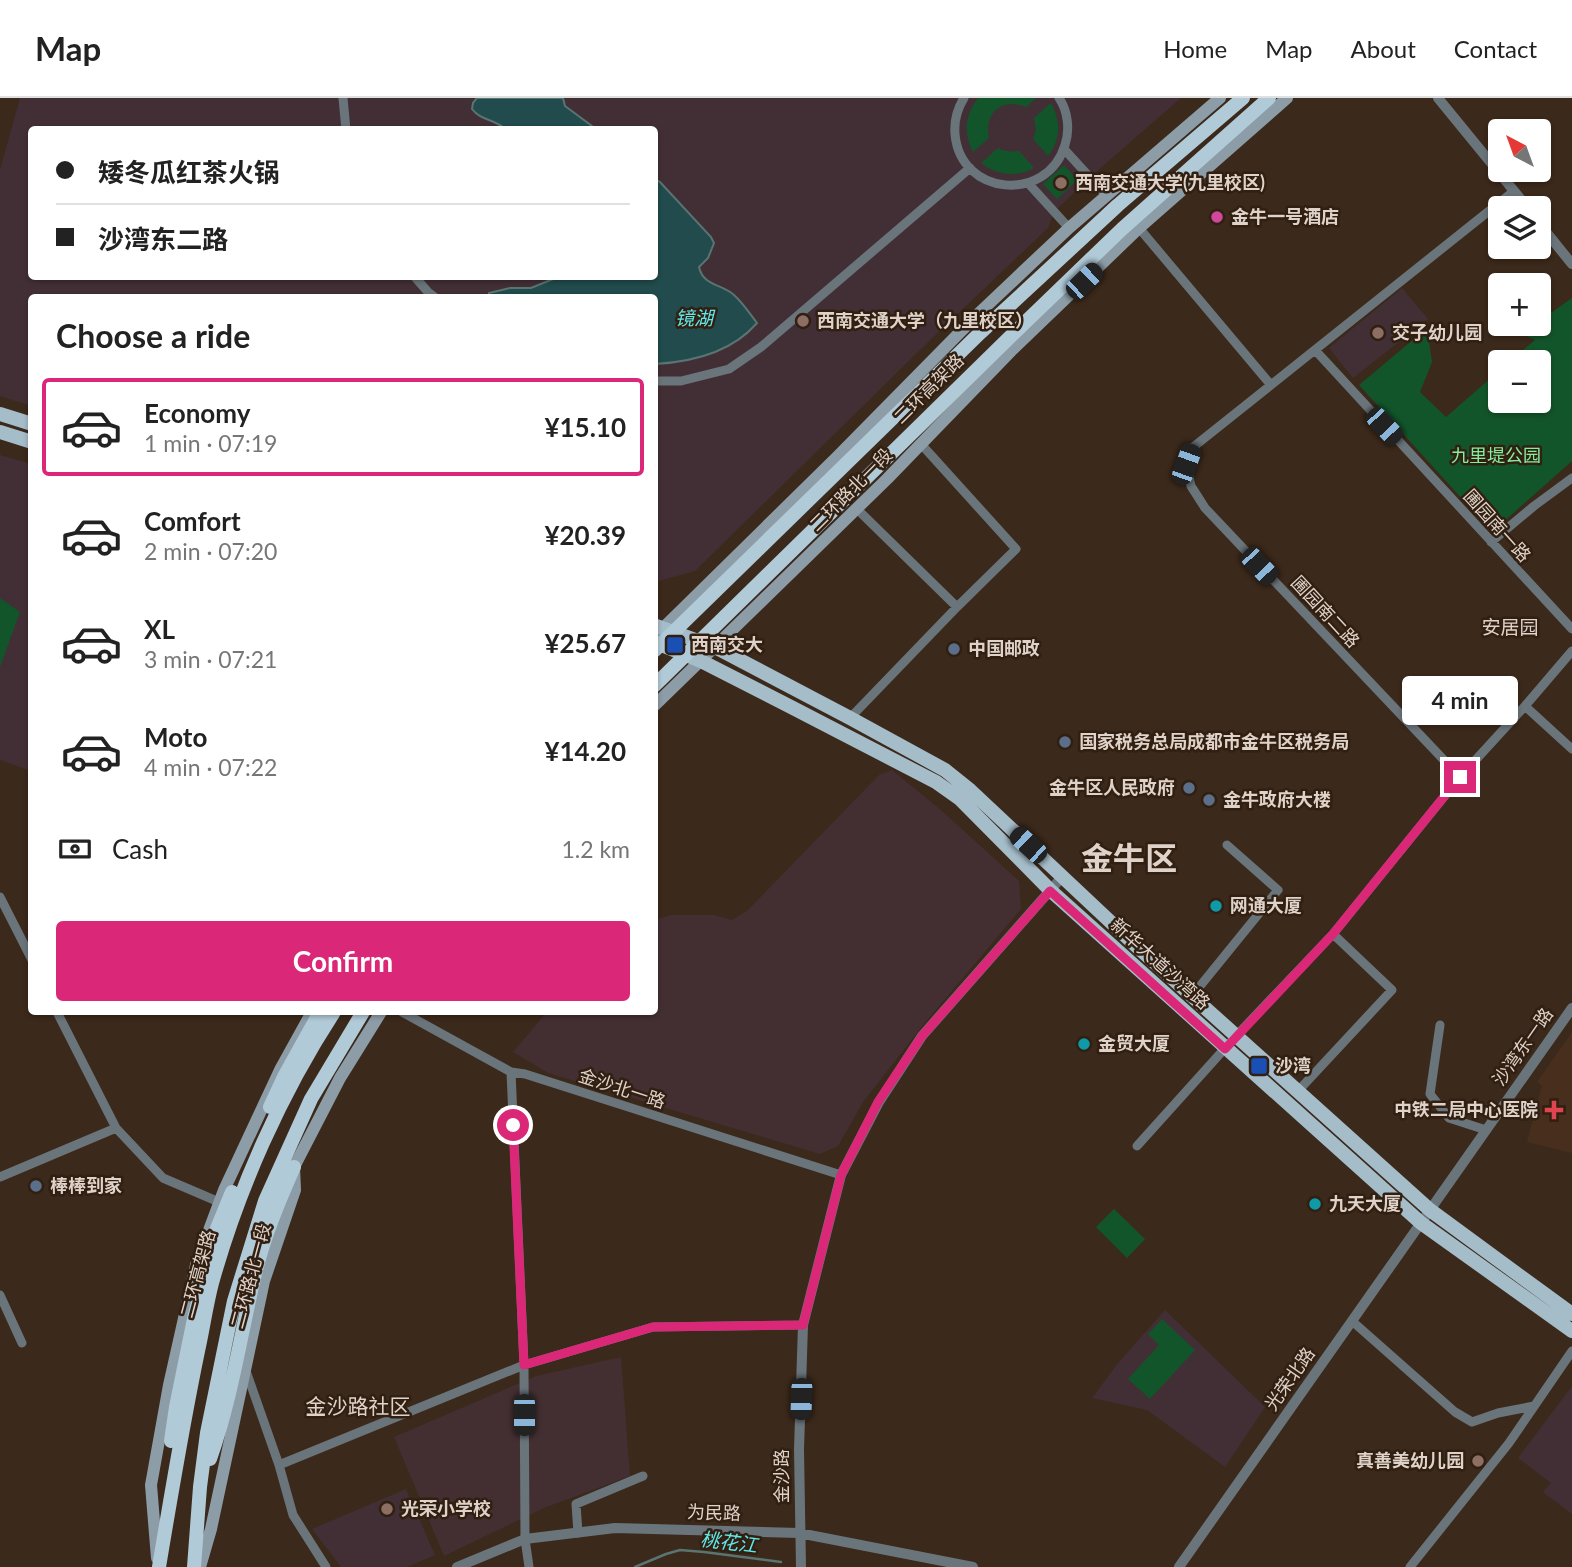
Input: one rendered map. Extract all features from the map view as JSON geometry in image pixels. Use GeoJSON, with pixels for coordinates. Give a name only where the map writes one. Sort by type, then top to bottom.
{"type":"FeatureCollection","features":[{"type":"Feature","properties":{"kind":"highway","name":"二环高架路"},"geometry":{"type":"LineString","coordinates":[[658,647],[990,323],[1118,205],[1243,98]]}},
{"type":"Feature","properties":{"kind":"highway","name":"二环高架路"},"geometry":{"type":"LineString","coordinates":[[658,682],[1122,229],[1269,98]]}},
{"type":"Feature","properties":{"kind":"highway"},"geometry":{"type":"LineString","coordinates":[[173,1488],[171,1443],[176,1407],[216,1231],[284,1077],[318,1015]]}},
{"type":"Feature","properties":{"kind":"highway","name":"二环高架路"},"geometry":{"type":"LineString","coordinates":[[159,1567],[186,1411],[212,1285],[241,1194],[283,1102],[315,1040],[332,1015]]}},
{"type":"Feature","properties":{"kind":"highway"},"geometry":{"type":"LineString","coordinates":[[194,1567],[207,1433],[234,1301],[265,1202],[311,1099],[361,1015]]}},
{"type":"Feature","properties":{"kind":"highway"},"geometry":{"type":"LineString","coordinates":[[200,1487],[217,1441],[255,1276],[270,1225],[294,1167]]}},
{"type":"Feature","properties":{"kind":"main road","name":"二环路北一段"},"geometry":{"type":"LineString","coordinates":[[658,632],[977,315],[1069,228],[1220,98]]}},
{"type":"Feature","properties":{"kind":"main road","name":"二环路北一段"},"geometry":{"type":"LineString","coordinates":[[658,702],[856,509],[1011,351],[1139,228],[1287,98]]}},
{"type":"Feature","properties":{"kind":"main road"},"geometry":{"type":"LineString","coordinates":[[0,414],[28,423]]}},
{"type":"Feature","properties":{"kind":"main road"},"geometry":{"type":"LineString","coordinates":[[0,432],[28,441]]}},
{"type":"Feature","properties":{"kind":"main road","name":"新华大道沙湾路"},"geometry":{"type":"LineString","coordinates":[[658,633],[715,647],[946,770],[1298,1091],[1425,1217],[1572,1314]]}},
{"type":"Feature","properties":{"kind":"main road","name":"新华大道沙湾路"},"geometry":{"type":"LineString","coordinates":[[658,634],[701,661],[936,782],[960,799],[1050,891],[1225,1049],[1425,1217],[1572,1331]]}},
{"type":"Feature","properties":{"kind":"main road"},"geometry":{"type":"LineString","coordinates":[[159,1567],[151,1485],[169,1385],[196,1265],[219,1202],[280,1070],[310,1015]]}},
{"type":"Feature","properties":{"kind":"main road","name":"二环路北一段"},"geometry":{"type":"LineString","coordinates":[[200,1567],[211,1529],[264,1281],[295,1190],[294,1167],[340,1078],[379,1015]]}},
{"type":"Feature","properties":{"kind":"street"},"geometry":{"type":"LineString","coordinates":[[343,98],[346,126]]}},
{"type":"Feature","properties":{"kind":"street"},"geometry":{"type":"LineString","coordinates":[[964,98],[954,124],[956,144],[964,161],[978,176],[995,184],[1015,186],[1034,181],[1051,170],[1062,155],[1068,137],[1068,120],[1061,99]]}},
{"type":"Feature","properties":{"kind":"street"},"geometry":{"type":"LineString","coordinates":[[1438,98],[1518,196]]}},
{"type":"Feature","properties":{"kind":"street"},"geometry":{"type":"LineString","coordinates":[[1064,149],[1106,195]]}},
{"type":"Feature","properties":{"kind":"street"},"geometry":{"type":"LineString","coordinates":[[658,381],[681,381],[729,369],[761,347],[970,168]]}},
{"type":"Feature","properties":{"kind":"street"},"geometry":{"type":"LineString","coordinates":[[1028,183],[1069,228]]}},
{"type":"Feature","properties":{"kind":"street","name":"圃园南二路"},"geometry":{"type":"LineString","coordinates":[[1460,777],[1205,508],[1191,486],[1186,464],[1192,448],[1514,191]]}},
{"type":"Feature","properties":{"kind":"street"},"geometry":{"type":"LineString","coordinates":[[1139,228],[1271,385]]}},
{"type":"Feature","properties":{"kind":"street"},"geometry":{"type":"LineString","coordinates":[[1551,238],[1572,264]]}},
{"type":"Feature","properties":{"kind":"street"},"geometry":{"type":"LineString","coordinates":[[418,280],[431,294]]}},
{"type":"Feature","properties":{"kind":"street","name":"圃园南一路"},"geometry":{"type":"LineString","coordinates":[[1315,350],[1572,629]]}},
{"type":"Feature","properties":{"kind":"street"},"geometry":{"type":"LineString","coordinates":[[850,718],[1016,549],[920,444]]}},
{"type":"Feature","properties":{"kind":"street"},"geometry":{"type":"LineString","coordinates":[[1491,542],[1572,478]]}},
{"type":"Feature","properties":{"kind":"street"},"geometry":{"type":"LineString","coordinates":[[856,509],[957,607]]}},
{"type":"Feature","properties":{"kind":"street"},"geometry":{"type":"LineString","coordinates":[[1137,1146],[1333,934],[1460,777],[1572,651]]}},
{"type":"Feature","properties":{"kind":"street"},"geometry":{"type":"LineString","coordinates":[[1525,706],[1572,749]]}},
{"type":"Feature","properties":{"kind":"street"},"geometry":{"type":"LineString","coordinates":[[1192,996],[1278,890],[1227,845]]}},
{"type":"Feature","properties":{"kind":"street","name":"金沙路"},"geometry":{"type":"LineString","coordinates":[[801,1567],[799,1449],[803,1325],[841,1175],[878,1102],[922,1036],[1062,877]]}},
{"type":"Feature","properties":{"kind":"street"},"geometry":{"type":"LineString","coordinates":[[0,897],[28,952]]}},
{"type":"Feature","properties":{"kind":"street"},"geometry":{"type":"LineString","coordinates":[[1298,1091],[1392,990],[1333,934]]}},
{"type":"Feature","properties":{"kind":"street","name":"沙湾东一路"},"geometry":{"type":"LineString","coordinates":[[1425,1217],[1572,1007]]}},
{"type":"Feature","properties":{"kind":"street"},"geometry":{"type":"LineString","coordinates":[[59,1015],[116,1128],[163,1178],[219,1202]]}},
{"type":"Feature","properties":{"kind":"street","name":"金沙北一路"},"geometry":{"type":"LineString","coordinates":[[407,1015],[510,1072],[524,1074],[841,1175]]}},
{"type":"Feature","properties":{"kind":"street"},"geometry":{"type":"LineString","coordinates":[[1440,1025],[1430,1094],[1449,1118],[1486,1130]]}},
{"type":"Feature","properties":{"kind":"street"},"geometry":{"type":"LineString","coordinates":[[510,1072],[524,1365],[525,1539],[529,1567]]}},
{"type":"Feature","properties":{"kind":"street"},"geometry":{"type":"LineString","coordinates":[[0,1177],[116,1128]]}},
{"type":"Feature","properties":{"kind":"street","name":"光荣北路"},"geometry":{"type":"LineString","coordinates":[[1179,1567],[1425,1217]]}},
{"type":"Feature","properties":{"kind":"street"},"geometry":{"type":"LineString","coordinates":[[0,1295],[22,1343]]}},
{"type":"Feature","properties":{"kind":"street"},"geometry":{"type":"LineString","coordinates":[[1352,1321],[1455,1412],[1472,1422],[1498,1413],[1534,1406]]}},
{"type":"Feature","properties":{"kind":"street"},"geometry":{"type":"LineString","coordinates":[[279,1465],[524,1365],[653,1327],[803,1325]]}},
{"type":"Feature","properties":{"kind":"street"},"geometry":{"type":"LineString","coordinates":[[1410,1567],[1510,1443],[1572,1351]]}},
{"type":"Feature","properties":{"kind":"street"},"geometry":{"type":"LineString","coordinates":[[246,1371],[279,1465],[293,1515],[326,1567]]}},
{"type":"Feature","properties":{"kind":"street"},"geometry":{"type":"LineString","coordinates":[[578,1533],[576,1504],[643,1476]]}},
{"type":"Feature","properties":{"kind":"street","name":"为民路"},"geometry":{"type":"LineString","coordinates":[[457,1567],[525,1539],[615,1528],[799,1533],[973,1567]]}},
{"type":"Feature","properties":{"kind":"shaded area","name":"西南交通大学（九里校区）"},"geometry":{"type":"Polygon","coordinates":[[[20,98],[1181,98],[1054,212],[1048,228],[695,571],[658,581],[658,294],[28,294],[28,405],[0,396],[0,170],[20,98]]]}},
{"type":"Feature","properties":{"kind":"shaded area","name":"交子幼儿园"},"geometry":{"type":"Polygon","coordinates":[[[1402,288],[1428,319],[1353,378],[1329,348],[1402,288]]]}},
{"type":"Feature","properties":{"kind":"shaded area"},"geometry":{"type":"Polygon","coordinates":[[[0,455],[28,463],[28,770],[0,760],[0,455]]]}},
{"type":"Feature","properties":{"kind":"shaded area"},"geometry":{"type":"Polygon","coordinates":[[[892,770],[1019,881],[1021,909],[924,1024],[863,1102],[838,1146],[820,1154],[548,1073],[513,1052],[544,1015],[658,1015],[658,919],[671,915],[714,915],[732,920],[747,911],[879,775],[892,770]]]}},
{"type":"Feature","properties":{"kind":"shaded area","name":"中铁二局中心医院"},"geometry":{"type":"Polygon","coordinates":[[[1572,1032],[1572,1153],[1527,1142],[1542,1086],[1537,1082],[1572,1032]]]}},
{"type":"Feature","properties":{"kind":"shaded area"},"geometry":{"type":"Polygon","coordinates":[[[1165,1310],[1265,1407],[1225,1467],[1147,1410],[1092,1398],[1118,1363],[1165,1310]]]}},
{"type":"Feature","properties":{"kind":"shaded area"},"geometry":{"type":"Polygon","coordinates":[[[621,1357],[630,1476],[544,1508],[444,1556],[394,1437],[536,1376],[621,1357]]]}},
{"type":"Feature","properties":{"kind":"shaded area"},"geometry":{"type":"Polygon","coordinates":[[[1572,1386],[1572,1514],[1543,1492],[1551,1483],[1518,1458],[1572,1386]]]}},
{"type":"Feature","properties":{"kind":"shaded area","name":"光荣小学校"},"geometry":{"type":"Polygon","coordinates":[[[406,1489],[435,1555],[407,1567],[341,1567],[312,1529],[406,1489]]]}},
{"type":"Feature","properties":{"kind":"green space"},"geometry":{"type":"Polygon","coordinates":[[[978,98],[1036,98],[1026,107],[1009,105],[996,110],[989,121],[989,138],[973,152],[967,124],[970,111],[978,98]]]}},
{"type":"Feature","properties":{"kind":"green space"},"geometry":{"type":"Polygon","coordinates":[[[1051,103],[1057,116],[1058,130],[1048,156],[1033,139],[1036,131],[1034,118],[1051,103]]]}},
{"type":"Feature","properties":{"kind":"green space"},"geometry":{"type":"Polygon","coordinates":[[[998,148],[1019,151],[1034,168],[1007,174],[981,163],[998,148]]]}},
{"type":"Feature","properties":{"kind":"green space"},"geometry":{"type":"Polygon","coordinates":[[[1064,165],[1077,180],[1057,199],[1043,184],[1064,165]]]}},
{"type":"Feature","properties":{"kind":"green space","name":"九里堤公园"},"geometry":{"type":"Polygon","coordinates":[[[1572,298],[1572,461],[1492,532],[1359,385],[1427,328],[1432,362],[1420,392],[1446,417],[1488,380],[1488,413],[1551,413],[1551,350],[1523,350],[1535,340],[1526,336],[1551,336],[1551,313],[1572,298]]]}},
{"type":"Feature","properties":{"kind":"green space"},"geometry":{"type":"Polygon","coordinates":[[[0,598],[20,612],[0,667],[0,598]]]}},
{"type":"Feature","properties":{"kind":"green space"},"geometry":{"type":"Polygon","coordinates":[[[1114,1209],[1145,1239],[1127,1258],[1096,1227],[1114,1209]]]}},
{"type":"Feature","properties":{"kind":"green space"},"geometry":{"type":"Polygon","coordinates":[[[1162,1319],[1195,1350],[1150,1399],[1128,1379],[1159,1345],[1148,1334],[1162,1319]]]}},
{"type":"Feature","properties":{"kind":"water"},"geometry":{"type":"Polygon","coordinates":[[[477,98],[563,98],[565,106],[592,126],[501,126],[480,116],[472,109],[477,98]]]}},
{"type":"Feature","properties":{"kind":"water","name":"镜湖"},"geometry":{"type":"Polygon","coordinates":[[[658,181],[714,243],[708,258],[699,267],[704,278],[734,295],[757,323],[736,341],[710,354],[658,364],[658,294],[489,294],[510,288],[531,288],[551,280],[658,280],[658,181]]]}},
{"type":"Feature","properties":{"kind":"waterway","name":"桃花江"},"geometry":{"type":"LineString","coordinates":[[635,1567],[680,1550],[781,1562]]}},
{"type":"Feature","properties":{"kind":"place","name":"西南交通大学(九里校区)"},"geometry":{"type":"Point","coordinates":[1061,183]}},
{"type":"Feature","properties":{"kind":"place","name":"金牛一号酒店"},"geometry":{"type":"Point","coordinates":[1217,217]}},
{"type":"Feature","properties":{"kind":"place","name":"西南交通大学（九里校区）"},"geometry":{"type":"Point","coordinates":[803,321]}},
{"type":"Feature","properties":{"kind":"place","name":"交子幼儿园"},"geometry":{"type":"Point","coordinates":[1378,333]}},
{"type":"Feature","properties":{"kind":"place","name":"西南交大"},"geometry":{"type":"Point","coordinates":[675,645]}},
{"type":"Feature","properties":{"kind":"place","name":"中国邮政"},"geometry":{"type":"Point","coordinates":[954,649]}},
{"type":"Feature","properties":{"kind":"place","name":"国家税务总局成都市金牛区税务局"},"geometry":{"type":"Point","coordinates":[1065,742]}},
{"type":"Feature","properties":{"kind":"place","name":"金牛区人民政府"},"geometry":{"type":"Point","coordinates":[1189,788]}},
{"type":"Feature","properties":{"kind":"place","name":"金牛政府大楼"},"geometry":{"type":"Point","coordinates":[1209,800]}},
{"type":"Feature","properties":{"kind":"place","name":"网通大厦"},"geometry":{"type":"Point","coordinates":[1216,906]}},
{"type":"Feature","properties":{"kind":"place","name":"金贸大厦"},"geometry":{"type":"Point","coordinates":[1084,1044]}},
{"type":"Feature","properties":{"kind":"place","name":"沙湾"},"geometry":{"type":"Point","coordinates":[1259,1066]}},
{"type":"Feature","properties":{"kind":"place","name":"中铁二局中心医院"},"geometry":{"type":"Point","coordinates":[1554,1110]}},
{"type":"Feature","properties":{"kind":"place","name":"棒棒到家"},"geometry":{"type":"Point","coordinates":[36,1186]}},
{"type":"Feature","properties":{"kind":"place","name":"九天大厦"},"geometry":{"type":"Point","coordinates":[1315,1204]}},
{"type":"Feature","properties":{"kind":"place","name":"真善美幼儿园"},"geometry":{"type":"Point","coordinates":[1478,1461]}},
{"type":"Feature","properties":{"kind":"place","name":"光荣小学校"},"geometry":{"type":"Point","coordinates":[387,1509]}},
{"type":"Feature","properties":{"kind":"district","name":"安居园"},"geometry":{"type":"Point","coordinates":[1510,627]}},
{"type":"Feature","properties":{"kind":"district","name":"金牛区"},"geometry":{"type":"Point","coordinates":[1129,859]}},
{"type":"Feature","properties":{"kind":"district","name":"金沙路社区"},"geometry":{"type":"Point","coordinates":[358,1407]}},
{"type":"Feature","properties":{"kind":"route"},"geometry":{"type":"LineString","coordinates":[[513,1125],[524,1365],[653,1327],[803,1325],[841,1175],[878,1102],[922,1036],[1050,891],[1225,1049],[1333,934],[1460,777]]}}]}
